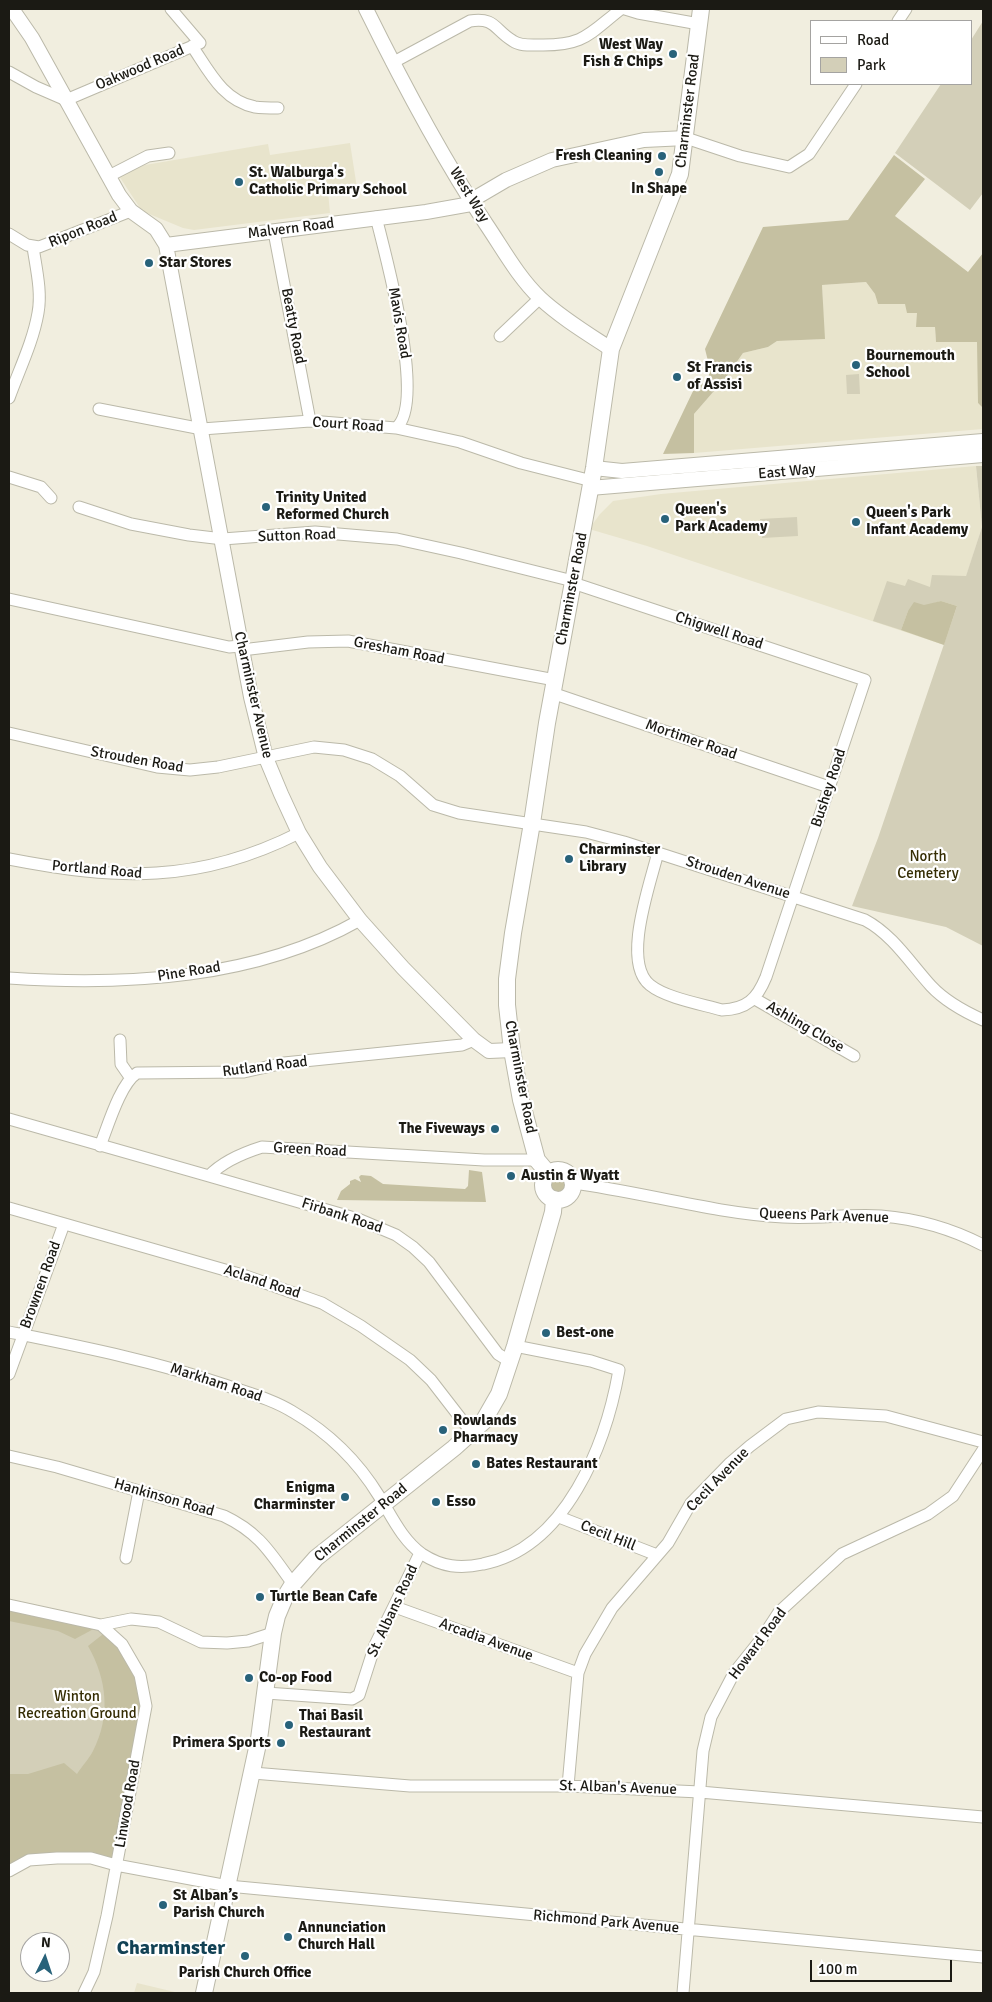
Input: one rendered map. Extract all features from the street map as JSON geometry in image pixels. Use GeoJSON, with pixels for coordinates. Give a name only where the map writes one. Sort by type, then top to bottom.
{"type":"FeatureCollection","features":[{"type":"Feature","properties":{"kind":"main road","name":"Charminster Road"},"geometry":{"type":"LineString","coordinates":[[548,1174],[537,1160],[521,1100],[512,1050],[507,1005],[507,979],[514,924],[554,687],[592,479],[611,349],[680,174],[700,17]]}},
{"type":"Feature","properties":{"kind":"main road"},"geometry":{"type":"LineString","coordinates":[[556,1170],[564,1171],[568,1174],[573,1183],[572,1191],[568,1196],[564,1199],[548,1197],[543,1187],[543,1181],[548,1174],[556,1170]]}},
{"type":"Feature","properties":{"kind":"main road","name":"Charminster Road"},"geometry":{"type":"LineString","coordinates":[[204,1993],[253,1773],[273,1633],[278,1614],[293,1584],[316,1558],[472,1433],[483,1422],[499,1394],[512,1354],[553,1212],[554,1199]]}},
{"type":"Feature","properties":{"kind":"street","name":"Oakwood Road"},"geometry":{"type":"LineString","coordinates":[[66,100],[200,43],[171,9]]}},
{"type":"Feature","properties":{"kind":"street","name":"West Way"},"geometry":{"type":"LineString","coordinates":[[366,9],[392,63],[472,204],[502,248],[540,298],[611,349]]}},
{"type":"Feature","properties":{"kind":"street"},"geometry":{"type":"LineString","coordinates":[[392,63],[470,21],[482,19],[491,23],[514,42],[525,45],[547,46],[576,42],[592,34],[623,9],[638,13],[700,17]]}},
{"type":"Feature","properties":{"kind":"street"},"geometry":{"type":"LineString","coordinates":[[899,20],[906,9]]}},
{"type":"Feature","properties":{"kind":"street"},"geometry":{"type":"LineString","coordinates":[[16,10],[109,176],[131,211],[156,229],[166,245]]}},
{"type":"Feature","properties":{"kind":"street"},"geometry":{"type":"LineString","coordinates":[[192,46],[221,89],[232,97],[255,107],[278,108]]}},
{"type":"Feature","properties":{"kind":"street"},"geometry":{"type":"LineString","coordinates":[[9,72],[36,87],[66,100]]}},
{"type":"Feature","properties":{"kind":"street"},"geometry":{"type":"LineString","coordinates":[[686,138],[749,158],[789,167],[809,154],[855,85]]}},
{"type":"Feature","properties":{"kind":"street","name":"Malvern Road"},"geometry":{"type":"LineString","coordinates":[[166,245],[426,212],[472,204],[478,197],[506,180],[552,160],[644,140],[686,138]]}},
{"type":"Feature","properties":{"kind":"street"},"geometry":{"type":"LineString","coordinates":[[109,176],[161,151]]}},
{"type":"Feature","properties":{"kind":"street","name":"Ripon Road"},"geometry":{"type":"LineString","coordinates":[[9,234],[33,247],[44,246],[131,211]]}},
{"type":"Feature","properties":{"kind":"street","name":"Mavis Road"},"geometry":{"type":"LineString","coordinates":[[376,217],[396,299],[407,363],[408,381],[403,420],[396,428]]}},
{"type":"Feature","properties":{"kind":"street","name":"Beatty Road"},"geometry":{"type":"LineString","coordinates":[[274,232],[310,421]]}},
{"type":"Feature","properties":{"kind":"street","name":"Charminster Avenue"},"geometry":{"type":"LineString","coordinates":[[166,245],[223,539],[242,648],[266,758],[299,833],[320,867],[360,920],[403,968],[474,1040],[489,1051],[512,1050]]}},
{"type":"Feature","properties":{"kind":"street"},"geometry":{"type":"LineString","coordinates":[[9,398],[34,330],[38,312],[39,291],[33,247]]}},
{"type":"Feature","properties":{"kind":"street"},"geometry":{"type":"LineString","coordinates":[[500,336],[540,298]]}},
{"type":"Feature","properties":{"kind":"street","name":"Court Road"},"geometry":{"type":"LineString","coordinates":[[99,409],[202,429],[310,421],[396,428],[460,442],[521,463],[592,479]]}},
{"type":"Feature","properties":{"kind":"street","name":"East Way"},"geometry":{"type":"LineString","coordinates":[[592,479],[622,471],[983,441]]}},
{"type":"Feature","properties":{"kind":"street","name":"East Way"},"geometry":{"type":"LineString","coordinates":[[592,479],[983,455]]}},
{"type":"Feature","properties":{"kind":"street"},"geometry":{"type":"LineString","coordinates":[[9,477],[41,487],[51,498]]}},
{"type":"Feature","properties":{"kind":"street","name":"Sutton Road"},"geometry":{"type":"LineString","coordinates":[[79,507],[131,524],[189,535],[223,539],[315,532],[397,539],[573,582]]}},
{"type":"Feature","properties":{"kind":"street","name":"Chigwell Road"},"geometry":{"type":"LineString","coordinates":[[573,582],[865,680]]}},
{"type":"Feature","properties":{"kind":"street","name":"Gresham Road"},"geometry":{"type":"LineString","coordinates":[[9,599],[222,646],[242,648],[308,642],[348,642],[554,687]]}},
{"type":"Feature","properties":{"kind":"street","name":"Bushey Road"},"geometry":{"type":"LineString","coordinates":[[755,999],[766,977],[794,896],[865,680]]}},
{"type":"Feature","properties":{"kind":"street","name":"Mortimer Road"},"geometry":{"type":"LineString","coordinates":[[554,687],[829,787]]}},
{"type":"Feature","properties":{"kind":"street","name":"Strouden Road"},"geometry":{"type":"LineString","coordinates":[[9,733],[157,767],[190,770],[266,758]]}},
{"type":"Feature","properties":{"kind":"street","name":"Strouden Avenue"},"geometry":{"type":"LineString","coordinates":[[266,758],[285,752],[314,747],[344,750],[372,759],[400,776],[433,804],[458,813],[586,832],[658,852],[865,920],[879,928],[933,988],[964,1011],[983,1020]]}},
{"type":"Feature","properties":{"kind":"street","name":"Portland Road"},"geometry":{"type":"LineString","coordinates":[[9,859],[52,868],[104,874],[151,874],[198,869],[236,860],[272,847],[299,833]]}},
{"type":"Feature","properties":{"kind":"street"},"geometry":{"type":"LineString","coordinates":[[658,852],[638,941],[638,965],[645,980],[659,990],[722,1010],[730,1010],[748,1004],[755,999]]}},
{"type":"Feature","properties":{"kind":"street","name":"Pine Road"},"geometry":{"type":"LineString","coordinates":[[9,978],[64,982],[129,980],[195,973],[284,954],[337,933],[360,920]]}},
{"type":"Feature","properties":{"kind":"street","name":"Ashling Close"},"geometry":{"type":"LineString","coordinates":[[755,999],[854,1056]]}},
{"type":"Feature","properties":{"kind":"street"},"geometry":{"type":"LineString","coordinates":[[100,1146],[130,1077],[121,1064],[120,1040]]}},
{"type":"Feature","properties":{"kind":"street","name":"Rutland Road"},"geometry":{"type":"LineString","coordinates":[[130,1077],[137,1072],[244,1072],[284,1063],[453,1046],[474,1040]]}},
{"type":"Feature","properties":{"kind":"street"},"geometry":{"type":"LineString","coordinates":[[9,1119],[209,1176]]}},
{"type":"Feature","properties":{"kind":"street","name":"Green Road"},"geometry":{"type":"LineString","coordinates":[[209,1176],[232,1159],[262,1148],[484,1160],[537,1160]]}},
{"type":"Feature","properties":{"kind":"street","name":"Firbank Road"},"geometry":{"type":"LineString","coordinates":[[209,1176],[358,1219],[396,1235],[429,1262],[498,1354],[512,1354]]}},
{"type":"Feature","properties":{"kind":"street","name":"Queens Park Avenue"},"geometry":{"type":"LineString","coordinates":[[573,1183],[621,1189],[678,1203],[783,1217],[881,1216],[916,1221],[954,1230],[983,1244]]}},
{"type":"Feature","properties":{"kind":"street","name":"Acland Road"},"geometry":{"type":"LineString","coordinates":[[9,1208],[246,1276],[302,1295],[334,1309],[410,1360],[430,1380],[472,1433]]}},
{"type":"Feature","properties":{"kind":"street","name":"Brownen Road"},"geometry":{"type":"LineString","coordinates":[[9,1374],[64,1224]]}},
{"type":"Feature","properties":{"kind":"street","name":"Markham Road"},"geometry":{"type":"LineString","coordinates":[[9,1332],[154,1362],[279,1404],[316,1426],[352,1457],[380,1497],[391,1518],[420,1553]]}},
{"type":"Feature","properties":{"kind":"street"},"geometry":{"type":"LineString","coordinates":[[420,1553],[441,1565],[461,1568],[494,1562],[523,1548],[536,1540],[559,1517],[592,1459],[608,1418],[619,1370],[591,1361],[512,1354]]}},
{"type":"Feature","properties":{"kind":"street","name":"Cecil Avenue"},"geometry":{"type":"LineString","coordinates":[[568,1786],[578,1673],[585,1654],[612,1608],[668,1543],[691,1503],[729,1464],[786,1419],[818,1412],[886,1416],[983,1442]]}},
{"type":"Feature","properties":{"kind":"street","name":"Howard Road"},"geometry":{"type":"LineString","coordinates":[[683,1993],[703,1751],[711,1717],[734,1673],[762,1638],[779,1612],[842,1554],[928,1514],[953,1496],[983,1450]]}},
{"type":"Feature","properties":{"kind":"street","name":"Hankinson Road"},"geometry":{"type":"LineString","coordinates":[[9,1456],[57,1467],[224,1516],[243,1525],[263,1543],[293,1584]]}},
{"type":"Feature","properties":{"kind":"street"},"geometry":{"type":"LineString","coordinates":[[126,1558],[139,1491]]}},
{"type":"Feature","properties":{"kind":"street","name":"Cecil Hill"},"geometry":{"type":"LineString","coordinates":[[559,1517],[657,1556]]}},
{"type":"Feature","properties":{"kind":"street","name":"St. Albans Road"},"geometry":{"type":"LineString","coordinates":[[266,1692],[356,1698],[364,1684],[368,1664],[376,1645],[420,1553]]}},
{"type":"Feature","properties":{"kind":"street"},"geometry":{"type":"LineString","coordinates":[[9,1604],[101,1625],[132,1619],[159,1622],[201,1642],[226,1643],[248,1641],[273,1633]]}},
{"type":"Feature","properties":{"kind":"street","name":"Arcadia Avenue"},"geometry":{"type":"LineString","coordinates":[[395,1607],[578,1673]]}},
{"type":"Feature","properties":{"kind":"street","name":"Linwood Road"},"geometry":{"type":"LineString","coordinates":[[84,1993],[94,1972],[100,1948],[146,1706],[140,1675],[122,1644],[101,1625]]}},
{"type":"Feature","properties":{"kind":"street","name":"St. Alban's Avenue"},"geometry":{"type":"LineString","coordinates":[[253,1773],[410,1786],[568,1786],[700,1792],[983,1817]]}},
{"type":"Feature","properties":{"kind":"street","name":"Richmond Park Avenue"},"geometry":{"type":"LineString","coordinates":[[9,1871],[29,1860],[91,1858],[116,1865],[228,1886],[983,1957]]}},
{"type":"Feature","properties":{"kind":"shaded area","name":"St. Walburga's Catholic Primary School"},"geometry":{"type":"Polygon","coordinates":[[[350,143],[357,188],[328,192],[330,213],[194,230],[183,228],[142,211],[119,176],[145,165],[268,144],[270,155],[350,143]]]}},
{"type":"Feature","properties":{"kind":"shaded area"},"geometry":{"type":"Polygon","coordinates":[[[894,155],[925,179],[895,216],[968,272],[983,253],[983,408],[978,403],[977,342],[936,342],[935,327],[916,327],[917,313],[907,313],[905,304],[878,304],[875,294],[866,282],[822,285],[825,339],[777,341],[768,347],[743,353],[727,376],[694,414],[694,453],[663,454],[694,389],[708,380],[710,369],[705,349],[763,227],[848,220],[894,155]]]}},
{"type":"Feature","properties":{"kind":"shaded area","name":"Bournemouth School"},"geometry":{"type":"Polygon","coordinates":[[[866,282],[875,294],[905,304],[935,327],[936,342],[978,342],[978,403],[983,408],[983,429],[694,453],[694,414],[727,376],[743,353],[768,347],[777,341],[824,339],[822,285],[866,282]]]}},
{"type":"Feature","properties":{"kind":"shaded area"},"geometry":{"type":"Polygon","coordinates":[[[976,466],[982,527],[944,645],[647,546],[589,529],[613,501],[661,494],[976,466]]]}},
{"type":"Feature","properties":{"kind":"shaded area"},"geometry":{"type":"Polygon","coordinates":[[[941,601],[957,606],[944,645],[901,630],[908,611],[914,602],[924,605],[941,601]]]}},
{"type":"Feature","properties":{"kind":"shaded area"},"geometry":{"type":"Polygon","coordinates":[[[469,1170],[482,1172],[486,1202],[337,1200],[341,1191],[350,1184],[350,1181],[355,1179],[361,1182],[359,1177],[361,1175],[371,1176],[383,1184],[465,1189],[468,1186],[469,1170]]]}},
{"type":"Feature","properties":{"kind":"shaded area"},"geometry":{"type":"Polygon","coordinates":[[[558,1177],[566,1185],[558,1193],[550,1185],[558,1177]]]}},
{"type":"Feature","properties":{"kind":"shaded area"},"geometry":{"type":"Polygon","coordinates":[[[9,1605],[101,1625],[75,1639],[58,1631],[9,1621],[9,1605]]]}},
{"type":"Feature","properties":{"kind":"shaded area"},"geometry":{"type":"Polygon","coordinates":[[[107,1631],[122,1644],[146,1706],[116,1865],[57,1858],[9,1871],[9,1774],[28,1774],[64,1763],[77,1774],[90,1757],[99,1738],[104,1711],[104,1698],[103,1684],[99,1671],[88,1646],[107,1631]]]}},
{"type":"Feature","properties":{"kind":"shaded area"},"geometry":{"type":"Polygon","coordinates":[[[137,1983],[179,1993],[134,1993],[137,1983]]]}},
{"type":"Feature","properties":{"kind":"green space"},"geometry":{"type":"Polygon","coordinates":[[[983,21],[983,193],[970,210],[895,153],[940,85],[972,85],[972,38],[983,21]]]}},
{"type":"Feature","properties":{"kind":"green space"},"geometry":{"type":"Polygon","coordinates":[[[859,374],[860,394],[847,394],[846,375],[859,374]]]}},
{"type":"Feature","properties":{"kind":"green space","name":"North Cemetery"},"geometry":{"type":"Polygon","coordinates":[[[976,466],[983,466],[983,946],[946,927],[852,906],[878,838],[957,606],[941,601],[908,611],[901,630],[873,621],[887,581],[905,586],[908,579],[930,587],[932,575],[966,576],[982,527],[976,466]]]}},
{"type":"Feature","properties":{"kind":"green space"},"geometry":{"type":"Polygon","coordinates":[[[797,517],[798,536],[762,538],[760,519],[797,517]]]}},
{"type":"Feature","properties":{"kind":"green space","name":"Winton Recreation Ground"},"geometry":{"type":"Polygon","coordinates":[[[9,1605],[106,1626],[116,1638],[91,1858],[29,1860],[9,1872],[9,1605]]]}},
{"type":"Feature","properties":{"kind":"place","name":"West Way Fish & Chips"},"geometry":{"type":"Point","coordinates":[673,54]}},
{"type":"Feature","properties":{"kind":"place","name":"Fresh Cleaning"},"geometry":{"type":"Point","coordinates":[662,156]}},
{"type":"Feature","properties":{"kind":"place","name":"In Shape"},"geometry":{"type":"Point","coordinates":[659,172]}},
{"type":"Feature","properties":{"kind":"place","name":"St. Walburga's Catholic Primary School"},"geometry":{"type":"Point","coordinates":[239,182]}},
{"type":"Feature","properties":{"kind":"place","name":"Star Stores"},"geometry":{"type":"Point","coordinates":[149,263]}},
{"type":"Feature","properties":{"kind":"place","name":"Bournemouth School"},"geometry":{"type":"Point","coordinates":[856,365]}},
{"type":"Feature","properties":{"kind":"place","name":"St Francis of Assisi"},"geometry":{"type":"Point","coordinates":[677,377]}},
{"type":"Feature","properties":{"kind":"place","name":"Trinity United Reformed Church"},"geometry":{"type":"Point","coordinates":[266,507]}},
{"type":"Feature","properties":{"kind":"place","name":"Queen's Park Academy"},"geometry":{"type":"Point","coordinates":[665,519]}},
{"type":"Feature","properties":{"kind":"place","name":"Queen's Park Infant Academy"},"geometry":{"type":"Point","coordinates":[856,522]}},
{"type":"Feature","properties":{"kind":"place","name":"Charminster Library"},"geometry":{"type":"Point","coordinates":[569,859]}},
{"type":"Feature","properties":{"kind":"place","name":"The Fiveways"},"geometry":{"type":"Point","coordinates":[495,1129]}},
{"type":"Feature","properties":{"kind":"place","name":"Austin & Wyatt"},"geometry":{"type":"Point","coordinates":[511,1176]}},
{"type":"Feature","properties":{"kind":"place","name":"Best-one"},"geometry":{"type":"Point","coordinates":[546,1333]}},
{"type":"Feature","properties":{"kind":"place","name":"Rowlands Pharmacy"},"geometry":{"type":"Point","coordinates":[443,1430]}},
{"type":"Feature","properties":{"kind":"place","name":"Bates Restaurant"},"geometry":{"type":"Point","coordinates":[476,1464]}},
{"type":"Feature","properties":{"kind":"place","name":"Enigma Charminster"},"geometry":{"type":"Point","coordinates":[345,1497]}},
{"type":"Feature","properties":{"kind":"place","name":"Esso"},"geometry":{"type":"Point","coordinates":[436,1502]}},
{"type":"Feature","properties":{"kind":"place","name":"Turtle Bean Cafe"},"geometry":{"type":"Point","coordinates":[260,1597]}},
{"type":"Feature","properties":{"kind":"place","name":"Co-op Food"},"geometry":{"type":"Point","coordinates":[249,1678]}},
{"type":"Feature","properties":{"kind":"place","name":"Thai Basil Restaurant"},"geometry":{"type":"Point","coordinates":[289,1725]}},
{"type":"Feature","properties":{"kind":"place","name":"Primera Sports"},"geometry":{"type":"Point","coordinates":[281,1743]}},
{"type":"Feature","properties":{"kind":"place","name":"St Alban’s Parish Church"},"geometry":{"type":"Point","coordinates":[163,1905]}},
{"type":"Feature","properties":{"kind":"place","name":"Annunciation Church Hall"},"geometry":{"type":"Point","coordinates":[288,1937]}},
{"type":"Feature","properties":{"kind":"place","name":"Parish Church Office"},"geometry":{"type":"Point","coordinates":[245,1956]}},
{"type":"Feature","properties":{"kind":"district","name":"Charminster"},"geometry":{"type":"Point","coordinates":[171,1949]}}]}
